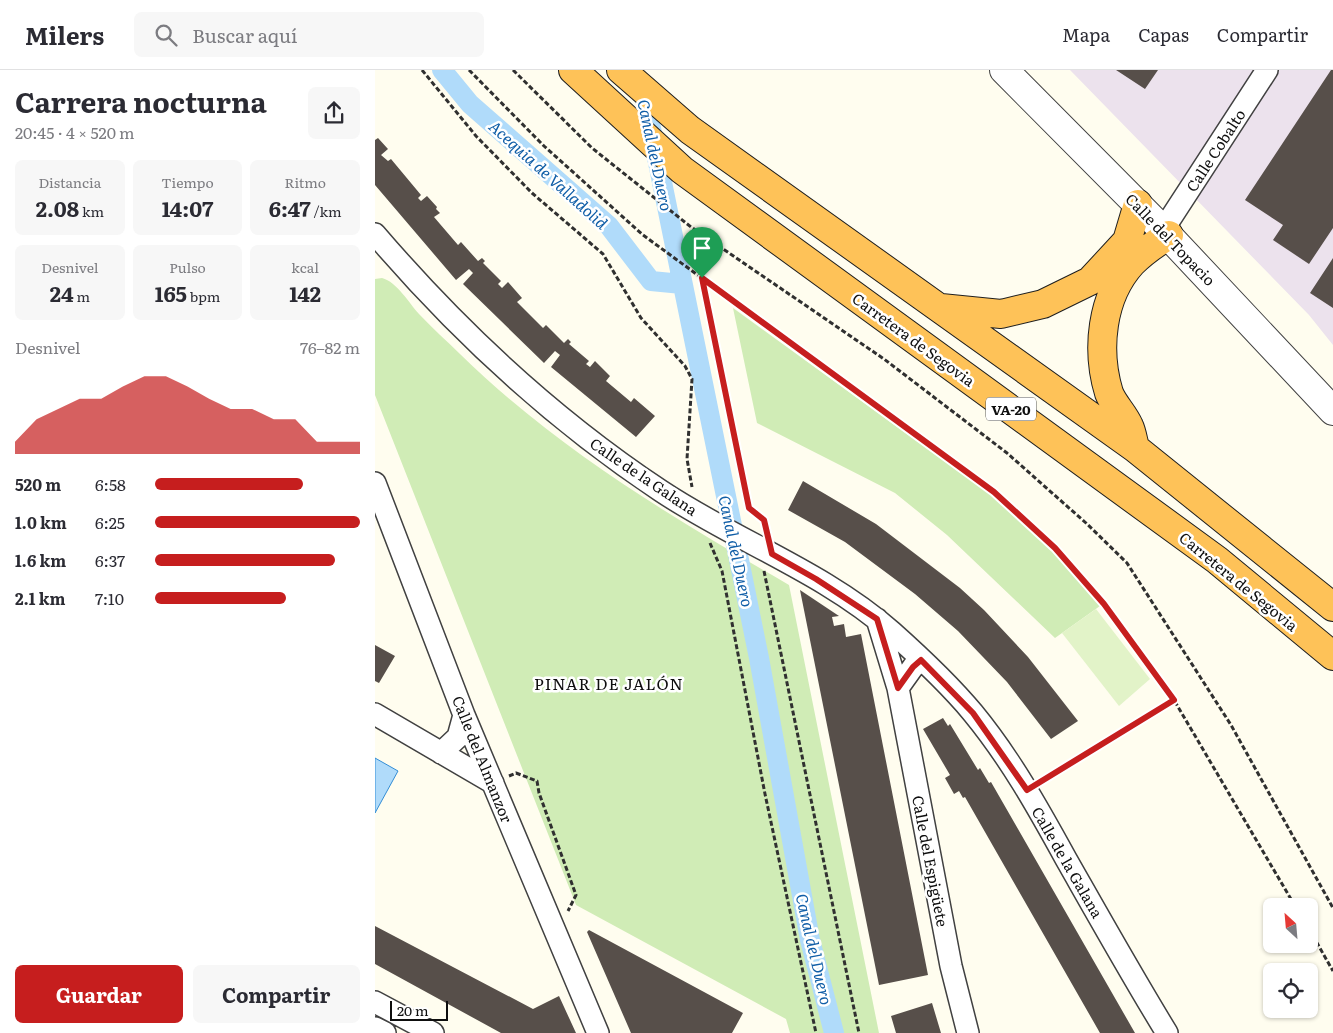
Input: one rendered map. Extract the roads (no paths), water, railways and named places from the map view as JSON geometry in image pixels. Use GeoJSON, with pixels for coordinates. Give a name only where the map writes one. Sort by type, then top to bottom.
{"type":"FeatureCollection","features":[{"type":"Feature","properties":{"kind":"highway","name":"Carretera de Segovia"},"geometry":{"type":"LineString","coordinates":[[573,70],[682,170],[1217,560],[1333,656]]}},
{"type":"Feature","properties":{"kind":"highway","name":"VA-20"},"geometry":{"type":"LineString","coordinates":[[621,70],[690,130],[1135,448],[1333,607]]}},
{"type":"Feature","properties":{"kind":"highway"},"geometry":{"type":"LineString","coordinates":[[939,308],[1001,314],[1043,304],[1090,282],[1127,241],[1138,204]]}},
{"type":"Feature","properties":{"kind":"highway"},"geometry":{"type":"LineString","coordinates":[[1135,448],[1129,426],[1110,394],[1102,356],[1105,316],[1117,285],[1132,263],[1166,232]]}},
{"type":"Feature","properties":{"kind":"street","name":"Calle del Topacio"},"geometry":{"type":"LineString","coordinates":[[1004,70],[1166,232],[1333,411]]}},
{"type":"Feature","properties":{"kind":"street","name":"Calle Cobalto"},"geometry":{"type":"LineString","coordinates":[[1166,232],[1267,70]]}},
{"type":"Feature","properties":{"kind":"street","name":"Calle de la Galana"},"geometry":{"type":"LineString","coordinates":[[376,238],[453,321],[517,380],[583,436],[662,492],[816,579],[877,619],[921,660],[973,713],[1027,790],[1167,1033]]}},
{"type":"Feature","properties":{"kind":"street","name":"Calle del Almanzor"},"geometry":{"type":"LineString","coordinates":[[375,482],[464,715],[599,1033]]}},
{"type":"Feature","properties":{"kind":"street","name":"Calle del Espigüete"},"geometry":{"type":"LineString","coordinates":[[877,619],[898,688],[951,966],[968,1033]]}},
{"type":"Feature","properties":{"kind":"street"},"geometry":{"type":"LineString","coordinates":[[898,688],[913,667],[921,660]]}},
{"type":"Feature","properties":{"kind":"street"},"geometry":{"type":"LineString","coordinates":[[375,714],[493,783]]}},
{"type":"Feature","properties":{"kind":"street"},"geometry":{"type":"LineString","coordinates":[[441,753],[458,737],[464,715]]}},
{"type":"Feature","properties":{"kind":"street"},"geometry":{"type":"LineString","coordinates":[[375,1002],[433,1033]]}},
{"type":"Feature","properties":{"kind":"street"},"geometry":{"type":"LineString","coordinates":[[375,1028],[385,1033]]}},
{"type":"Feature","properties":{"kind":"water"},"geometry":{"type":"Polygon","coordinates":[[[375,758],[398,771],[375,813],[375,758]]]}},
{"type":"Feature","properties":{"kind":"waterway","name":"Acequia de Valladolid"},"geometry":{"type":"LineString","coordinates":[[442,70],[470,104],[609,226],[651,281],[682,284]]}},
{"type":"Feature","properties":{"kind":"waterway","name":"Canal del Duero"},"geometry":{"type":"LineString","coordinates":[[642,84],[759,658],[810,940],[834,1033]]}},
{"type":"Feature","properties":{"kind":"district","name":"PINAR DE JALÓN"},"geometry":{"type":"Point","coordinates":[609,683]}}]}
